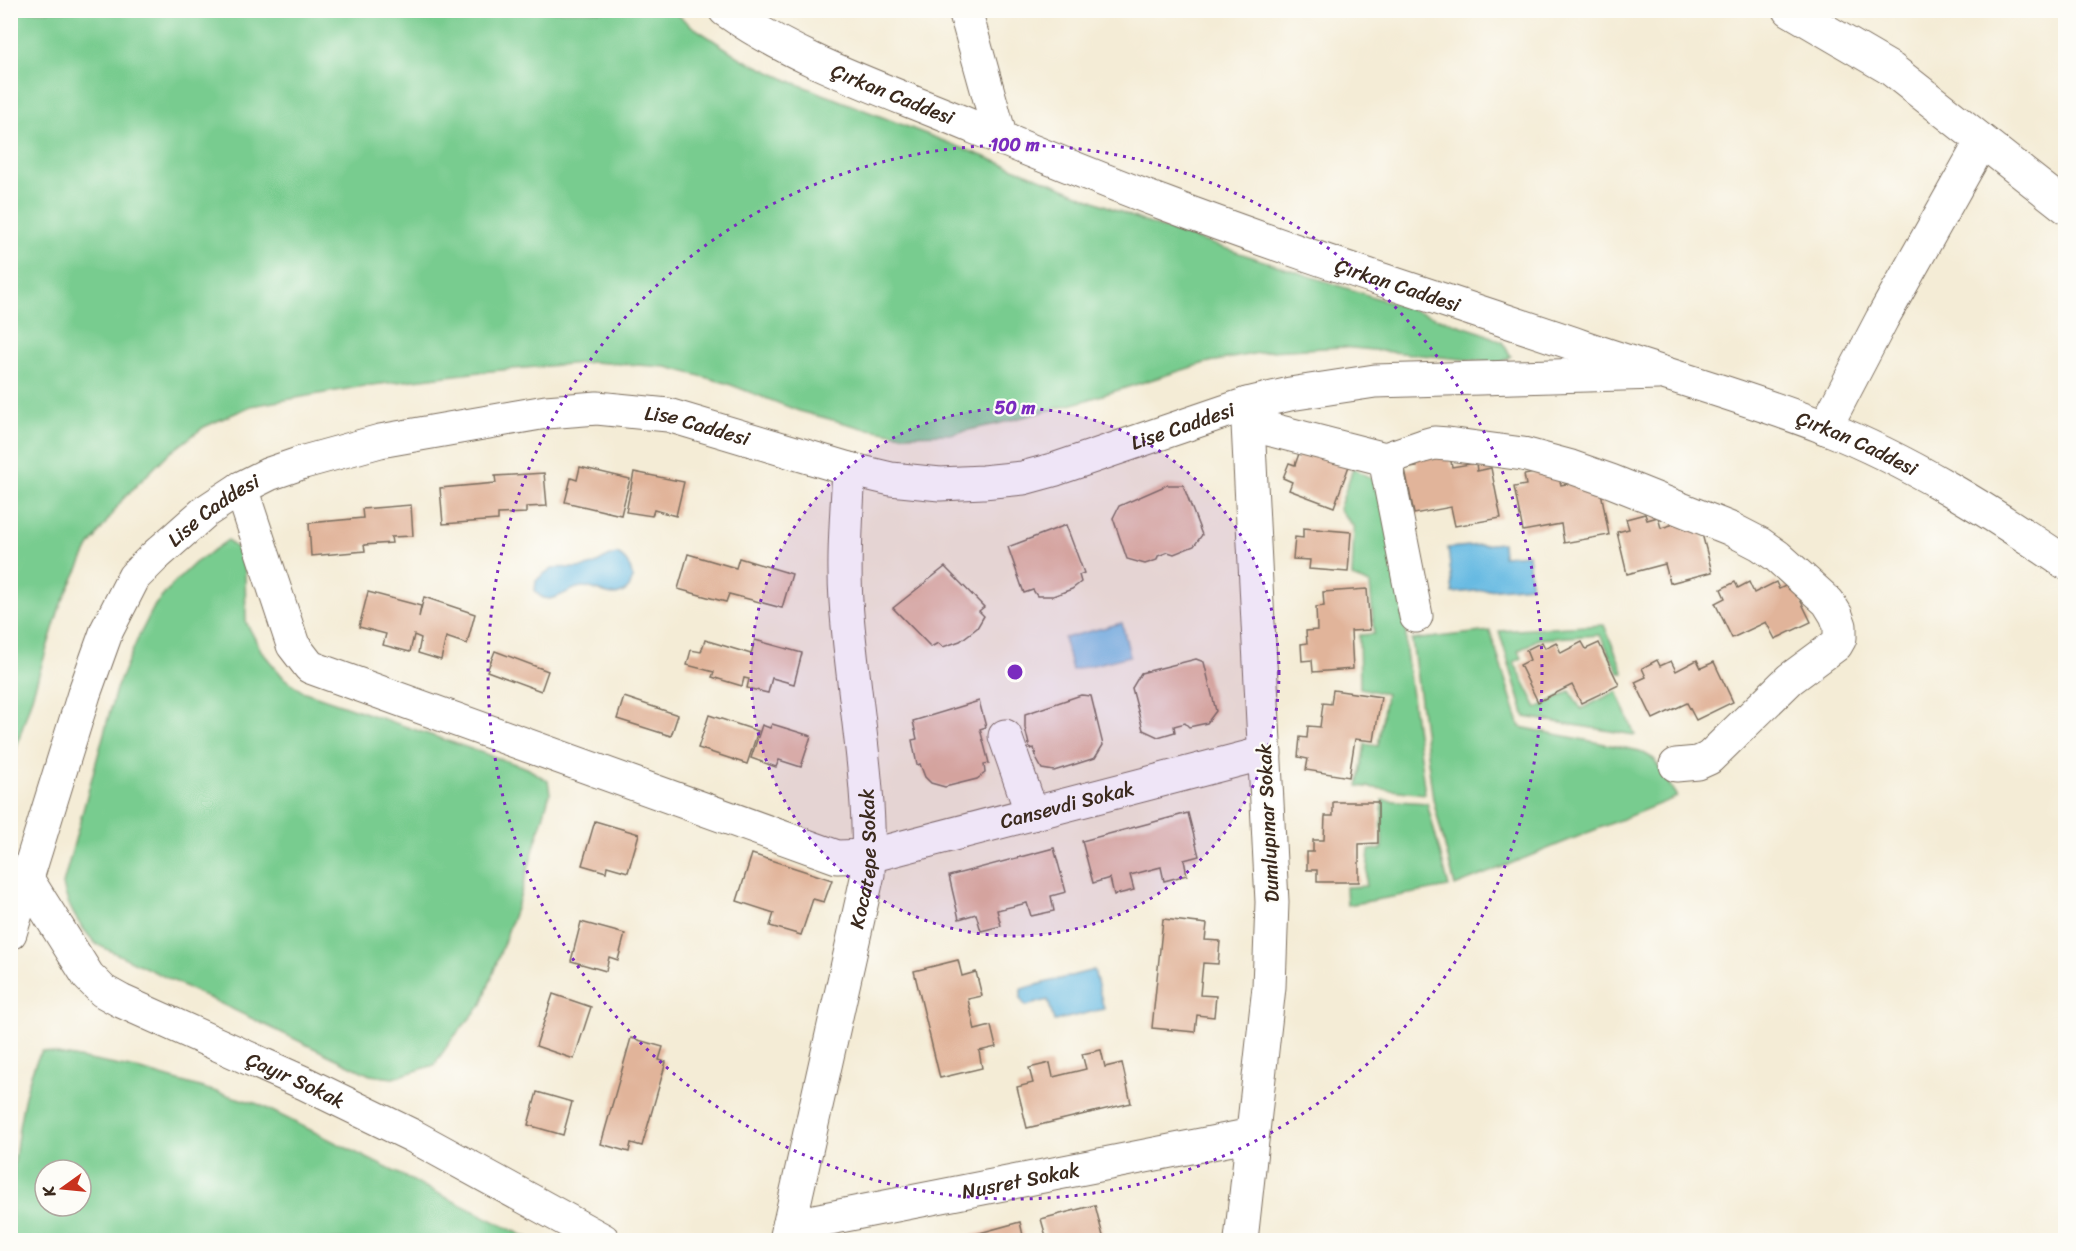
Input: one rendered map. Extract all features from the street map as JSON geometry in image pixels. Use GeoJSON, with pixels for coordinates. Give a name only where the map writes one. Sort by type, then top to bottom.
{"type":"FeatureCollection","features":[{"type":"Feature","properties":{"kind":"street","name":"Çırkan Caddesi"},"geometry":{"type":"LineString","coordinates":[[724,10],[763,34],[860,81],[1158,201],[1261,238],[1825,428],[1874,449],[1938,482],[2066,563]]}},
{"type":"Feature","properties":{"kind":"street"},"geometry":{"type":"LineString","coordinates":[[965,10],[1001,139]]}},
{"type":"Feature","properties":{"kind":"street"},"geometry":{"type":"LineString","coordinates":[[1790,10],[1891,69],[2066,207]]}},
{"type":"Feature","properties":{"kind":"street"},"geometry":{"type":"LineString","coordinates":[[1825,428],[1882,319],[1982,141]]}},
{"type":"Feature","properties":{"kind":"street","name":"Lise Caddesi"},"geometry":{"type":"LineString","coordinates":[[10,933],[84,694],[107,630],[134,577],[206,511],[241,488],[269,474],[304,462],[380,441],[546,412],[597,408],[668,415],[849,469],[891,479],[940,484],[1023,478],[1248,414],[1290,394],[1375,381],[1658,373]]}},
{"type":"Feature","properties":{"kind":"street"},"geometry":{"type":"LineString","coordinates":[[1248,414],[1385,459],[1434,443],[1523,454],[1571,467],[1731,529],[1760,544],[1793,568],[1828,602],[1836,615],[1840,626],[1840,638],[1836,645],[1790,679],[1710,758],[1698,763],[1676,765]]}},
{"type":"Feature","properties":{"kind":"street","name":"Dumlupınar Sokak"},"geometry":{"type":"LineString","coordinates":[[1241,1240],[1269,987],[1272,926],[1248,414]]}},
{"type":"Feature","properties":{"kind":"street"},"geometry":{"type":"LineString","coordinates":[[1385,459],[1416,616]]}},
{"type":"Feature","properties":{"kind":"street","name":"Kocatepe Sokak"},"geometry":{"type":"LineString","coordinates":[[788,1233],[866,892],[869,856],[860,730],[846,602],[845,561],[849,469]]}},
{"type":"Feature","properties":{"kind":"street","name":"Cansevdi Sokak"},"geometry":{"type":"LineString","coordinates":[[241,488],[293,645],[310,667],[837,857],[869,856],[1265,753]]}},
{"type":"Feature","properties":{"kind":"street"},"geometry":{"type":"LineString","coordinates":[[1005,736],[1032,814]]}},
{"type":"Feature","properties":{"kind":"street","name":"Çayır Sokak"},"geometry":{"type":"LineString","coordinates":[[27,879],[88,976],[104,991],[120,1001],[304,1083],[413,1137],[603,1240]]}},
{"type":"Feature","properties":{"kind":"street","name":"Nusret Sokak"},"geometry":{"type":"LineString","coordinates":[[788,1233],[1252,1135]]}},
{"type":"Feature","properties":{"kind":"green space"},"geometry":{"type":"Polygon","coordinates":[[[11,11],[673,11],[742,59],[792,82],[1047,181],[1145,222],[1483,333],[1502,342],[1511,356],[1500,363],[1343,347],[1269,351],[1205,363],[1080,402],[950,434],[904,435],[863,428],[799,411],[726,383],[667,367],[592,362],[364,386],[251,406],[204,427],[166,456],[122,500],[89,547],[60,606],[11,765],[11,11]]]}},
{"type":"Feature","properties":{"kind":"green space"},"geometry":{"type":"Polygon","coordinates":[[[1353,468],[1383,485],[1406,633],[1406,651],[1425,794],[1358,786],[1365,744],[1378,746],[1386,694],[1360,688],[1359,635],[1374,634],[1370,584],[1352,577],[1354,527],[1339,509],[1353,468]]]}},
{"type":"Feature","properties":{"kind":"green space"},"geometry":{"type":"Polygon","coordinates":[[[228,540],[240,552],[245,571],[246,622],[262,652],[284,678],[302,691],[527,768],[548,781],[550,793],[519,900],[482,1004],[452,1039],[434,1065],[393,1078],[370,1075],[96,944],[71,909],[63,884],[116,689],[155,605],[195,563],[228,540]]]}},
{"type":"Feature","properties":{"kind":"green space"},"geometry":{"type":"Polygon","coordinates":[[[1604,625],[1624,673],[1619,673],[1600,635],[1538,639],[1518,651],[1522,658],[1514,662],[1537,708],[1570,691],[1581,709],[1617,691],[1635,735],[1525,717],[1499,631],[1604,625]]]}},
{"type":"Feature","properties":{"kind":"green space"},"geometry":{"type":"Polygon","coordinates":[[[1490,631],[1520,727],[1640,751],[1654,759],[1677,797],[1455,886],[1433,799],[1412,640],[1490,631]]]}},
{"type":"Feature","properties":{"kind":"green space"},"geometry":{"type":"Polygon","coordinates":[[[1382,800],[1427,803],[1449,887],[1347,905],[1346,887],[1366,886],[1369,850],[1382,849],[1382,800]]]}},
{"type":"Feature","properties":{"kind":"green space"},"geometry":{"type":"Polygon","coordinates":[[[42,1051],[141,1070],[258,1104],[532,1240],[12,1240],[14,1171],[21,1115],[27,1090],[42,1051]]]}},
{"type":"Feature","properties":{"kind":"water"},"geometry":{"type":"Polygon","coordinates":[[[1502,543],[1503,556],[1528,554],[1531,586],[1453,593],[1448,548],[1502,543]]]}},
{"type":"Feature","properties":{"kind":"water"},"geometry":{"type":"Polygon","coordinates":[[[617,554],[627,562],[632,574],[632,581],[626,591],[614,595],[582,587],[546,599],[535,591],[536,581],[550,570],[590,566],[617,554]]]}},
{"type":"Feature","properties":{"kind":"water"},"geometry":{"type":"Polygon","coordinates":[[[1122,623],[1130,656],[1072,670],[1064,638],[1122,623]]]}},
{"type":"Feature","properties":{"kind":"water"},"geometry":{"type":"Polygon","coordinates":[[[1094,970],[1104,1009],[1054,1021],[1048,1000],[1026,1006],[1021,1000],[1021,989],[1094,970]]]}},
{"type":"Feature","properties":{"kind":"building"},"geometry":{"type":"Polygon","coordinates":[[[1301,448],[1349,466],[1334,507],[1289,490],[1292,482],[1283,478],[1289,463],[1295,465],[1301,448]]]}},
{"type":"Feature","properties":{"kind":"building"},"geometry":{"type":"Polygon","coordinates":[[[1450,456],[1452,467],[1476,463],[1477,471],[1491,468],[1501,518],[1455,526],[1451,507],[1414,514],[1405,469],[1417,467],[1415,457],[1450,456]]]}},
{"type":"Feature","properties":{"kind":"building"},"geometry":{"type":"Polygon","coordinates":[[[580,467],[630,479],[621,515],[565,502],[571,478],[577,480],[580,467]]]}},
{"type":"Feature","properties":{"kind":"building"},"geometry":{"type":"Polygon","coordinates":[[[1545,471],[1558,474],[1561,485],[1584,481],[1600,486],[1609,535],[1564,543],[1561,524],[1523,531],[1514,487],[1526,485],[1524,475],[1545,471]]]}},
{"type":"Feature","properties":{"kind":"building"},"geometry":{"type":"Polygon","coordinates":[[[634,472],[684,482],[676,516],[654,510],[652,516],[626,512],[634,472]]]}},
{"type":"Feature","properties":{"kind":"building"},"geometry":{"type":"Polygon","coordinates":[[[544,473],[547,506],[526,507],[526,513],[498,514],[498,520],[443,524],[440,488],[496,483],[495,476],[544,473]]]}},
{"type":"Feature","properties":{"kind":"building"},"geometry":{"type":"Polygon","coordinates":[[[1167,485],[1183,485],[1202,535],[1194,546],[1174,554],[1168,552],[1158,556],[1157,560],[1145,564],[1127,559],[1113,518],[1119,506],[1167,485]]]}},
{"type":"Feature","properties":{"kind":"building"},"geometry":{"type":"Polygon","coordinates":[[[411,505],[413,536],[391,537],[392,543],[364,545],[365,551],[311,556],[309,523],[363,518],[362,509],[411,505]]]}},
{"type":"Feature","properties":{"kind":"building"},"geometry":{"type":"Polygon","coordinates":[[[1645,514],[1647,520],[1658,517],[1661,528],[1684,521],[1686,530],[1700,526],[1712,572],[1670,583],[1665,564],[1627,574],[1617,532],[1629,529],[1626,519],[1645,514]]]}},
{"type":"Feature","properties":{"kind":"building"},"geometry":{"type":"Polygon","coordinates":[[[1066,525],[1084,573],[1079,575],[1081,582],[1072,589],[1053,596],[1037,596],[1033,590],[1024,593],[1008,547],[1066,525]]]}},
{"type":"Feature","properties":{"kind":"building"},"geometry":{"type":"Polygon","coordinates":[[[1303,528],[1351,532],[1348,572],[1309,569],[1310,560],[1293,559],[1295,537],[1303,538],[1303,528]]]}},
{"type":"Feature","properties":{"kind":"building"},"geometry":{"type":"Polygon","coordinates":[[[688,554],[736,568],[739,558],[792,574],[782,608],[729,594],[726,602],[678,589],[688,554]]]}},
{"type":"Feature","properties":{"kind":"building"},"geometry":{"type":"Polygon","coordinates":[[[945,567],[984,607],[979,611],[984,616],[977,628],[960,641],[943,647],[938,643],[931,647],[893,608],[945,567]]]}},
{"type":"Feature","properties":{"kind":"building"},"geometry":{"type":"Polygon","coordinates":[[[1735,582],[1738,588],[1749,582],[1754,593],[1776,582],[1779,589],[1792,583],[1811,622],[1775,639],[1766,622],[1732,638],[1715,603],[1725,598],[1721,589],[1735,582]]]}},
{"type":"Feature","properties":{"kind":"building"},"geometry":{"type":"Polygon","coordinates":[[[1367,589],[1370,630],[1351,631],[1353,669],[1313,672],[1312,660],[1302,661],[1301,644],[1307,643],[1306,631],[1317,630],[1316,607],[1324,606],[1323,592],[1367,589]]]}},
{"type":"Feature","properties":{"kind":"building"},"geometry":{"type":"Polygon","coordinates":[[[368,592],[421,606],[419,617],[424,597],[475,614],[467,644],[446,637],[441,660],[418,653],[421,638],[414,635],[410,652],[383,645],[386,634],[359,627],[368,592]]]}},
{"type":"Feature","properties":{"kind":"building"},"geometry":{"type":"Polygon","coordinates":[[[705,640],[751,654],[755,640],[802,653],[794,684],[772,678],[768,693],[747,688],[749,679],[744,678],[742,686],[712,677],[714,672],[687,665],[691,650],[701,652],[705,640]]]}},
{"type":"Feature","properties":{"kind":"building"},"geometry":{"type":"Polygon","coordinates":[[[1542,642],[1545,648],[1556,642],[1561,653],[1582,642],[1586,649],[1599,643],[1619,685],[1581,703],[1572,685],[1538,702],[1520,665],[1530,660],[1526,650],[1542,642]]]}},
{"type":"Feature","properties":{"kind":"building"},"geometry":{"type":"Polygon","coordinates":[[[495,651],[548,671],[541,691],[487,671],[495,651]]]}},
{"type":"Feature","properties":{"kind":"building"},"geometry":{"type":"Polygon","coordinates":[[[1196,659],[1204,662],[1216,711],[1207,723],[1189,727],[1185,723],[1174,726],[1175,732],[1158,737],[1143,730],[1132,688],[1141,673],[1196,659]]]}},
{"type":"Feature","properties":{"kind":"building"},"geometry":{"type":"Polygon","coordinates":[[[1657,660],[1660,666],[1671,661],[1676,671],[1697,660],[1701,668],[1714,662],[1733,702],[1696,720],[1687,703],[1653,719],[1635,682],[1646,677],[1642,668],[1657,660]]]}},
{"type":"Feature","properties":{"kind":"building"},"geometry":{"type":"Polygon","coordinates":[[[1333,690],[1381,697],[1374,741],[1355,739],[1349,777],[1306,770],[1308,759],[1298,757],[1300,737],[1307,738],[1308,726],[1320,727],[1323,703],[1331,704],[1333,690]]]}},
{"type":"Feature","properties":{"kind":"building"},"geometry":{"type":"Polygon","coordinates":[[[1081,695],[1091,696],[1103,745],[1095,758],[1054,771],[1042,769],[1034,748],[1030,749],[1025,728],[1025,714],[1081,695]]]}},
{"type":"Feature","properties":{"kind":"building"},"geometry":{"type":"Polygon","coordinates":[[[624,697],[678,715],[671,736],[617,719],[624,697]]]}},
{"type":"Feature","properties":{"kind":"building"},"geometry":{"type":"Polygon","coordinates":[[[979,701],[986,727],[980,729],[989,763],[984,764],[985,773],[977,779],[945,787],[931,783],[925,777],[920,764],[917,765],[912,740],[917,739],[913,721],[979,701]]]}},
{"type":"Feature","properties":{"kind":"building"},"geometry":{"type":"Polygon","coordinates":[[[709,715],[758,731],[747,764],[698,748],[709,715]]]}},
{"type":"Feature","properties":{"kind":"building"},"geometry":{"type":"Polygon","coordinates":[[[772,724],[811,736],[801,767],[779,760],[776,767],[751,758],[762,725],[770,728],[772,724]]]}},
{"type":"Feature","properties":{"kind":"building"},"geometry":{"type":"Polygon","coordinates":[[[1333,802],[1378,802],[1378,843],[1359,844],[1359,882],[1317,882],[1317,870],[1307,870],[1307,852],[1313,852],[1313,840],[1324,840],[1325,816],[1333,816],[1333,802]]]}},
{"type":"Feature","properties":{"kind":"building"},"geometry":{"type":"Polygon","coordinates":[[[1188,813],[1199,856],[1184,860],[1187,875],[1164,881],[1161,867],[1130,875],[1134,890],[1114,895],[1110,878],[1093,883],[1082,841],[1188,813]]]}},
{"type":"Feature","properties":{"kind":"building"},"geometry":{"type":"Polygon","coordinates":[[[595,821],[639,834],[628,872],[607,866],[606,872],[582,865],[595,821]]]}},
{"type":"Feature","properties":{"kind":"building"},"geometry":{"type":"Polygon","coordinates":[[[1054,848],[1066,892],[1051,896],[1054,911],[1031,916],[1027,903],[997,910],[1001,926],[981,931],[976,914],[959,919],[949,876],[1054,848]]]}},
{"type":"Feature","properties":{"kind":"building"},"geometry":{"type":"Polygon","coordinates":[[[752,854],[832,880],[824,902],[813,899],[801,935],[770,926],[774,913],[737,901],[752,854]]]}},
{"type":"Feature","properties":{"kind":"building"},"geometry":{"type":"Polygon","coordinates":[[[1163,919],[1207,924],[1205,940],[1220,941],[1218,964],[1203,963],[1200,995],[1216,996],[1214,1017],[1197,1015],[1195,1032],[1152,1028],[1163,919]]]}},
{"type":"Feature","properties":{"kind":"building"},"geometry":{"type":"Polygon","coordinates":[[[581,922],[625,934],[618,960],[609,957],[606,971],[571,961],[581,922]]]}},
{"type":"Feature","properties":{"kind":"building"},"geometry":{"type":"Polygon","coordinates":[[[958,960],[962,976],[976,972],[982,996],[968,999],[975,1030],[991,1026],[996,1047],[979,1051],[982,1068],[940,1078],[914,971],[958,960]]]}},
{"type":"Feature","properties":{"kind":"building"},"geometry":{"type":"Polygon","coordinates":[[[553,994],[591,1007],[574,1059],[536,1046],[553,994]]]}},
{"type":"Feature","properties":{"kind":"building"},"geometry":{"type":"Polygon","coordinates":[[[631,1038],[663,1047],[659,1060],[666,1062],[642,1146],[631,1143],[629,1152],[601,1144],[631,1038]]]}},
{"type":"Feature","properties":{"kind":"building"},"geometry":{"type":"Polygon","coordinates":[[[1101,1050],[1105,1067],[1122,1063],[1131,1103],[1027,1128],[1017,1087],[1033,1083],[1029,1068],[1050,1063],[1053,1077],[1086,1069],[1082,1054],[1101,1050]]]}},
{"type":"Feature","properties":{"kind":"building"},"geometry":{"type":"Polygon","coordinates":[[[537,1092],[572,1102],[563,1135],[528,1125],[537,1092]]]}},
{"type":"Feature","properties":{"kind":"building"},"geometry":{"type":"Polygon","coordinates":[[[1095,1205],[1104,1240],[1047,1240],[1041,1219],[1095,1205]]]}},
{"type":"Feature","properties":{"kind":"building"},"geometry":{"type":"Polygon","coordinates":[[[1020,1222],[1024,1240],[954,1240],[1020,1222]]]}}]}
